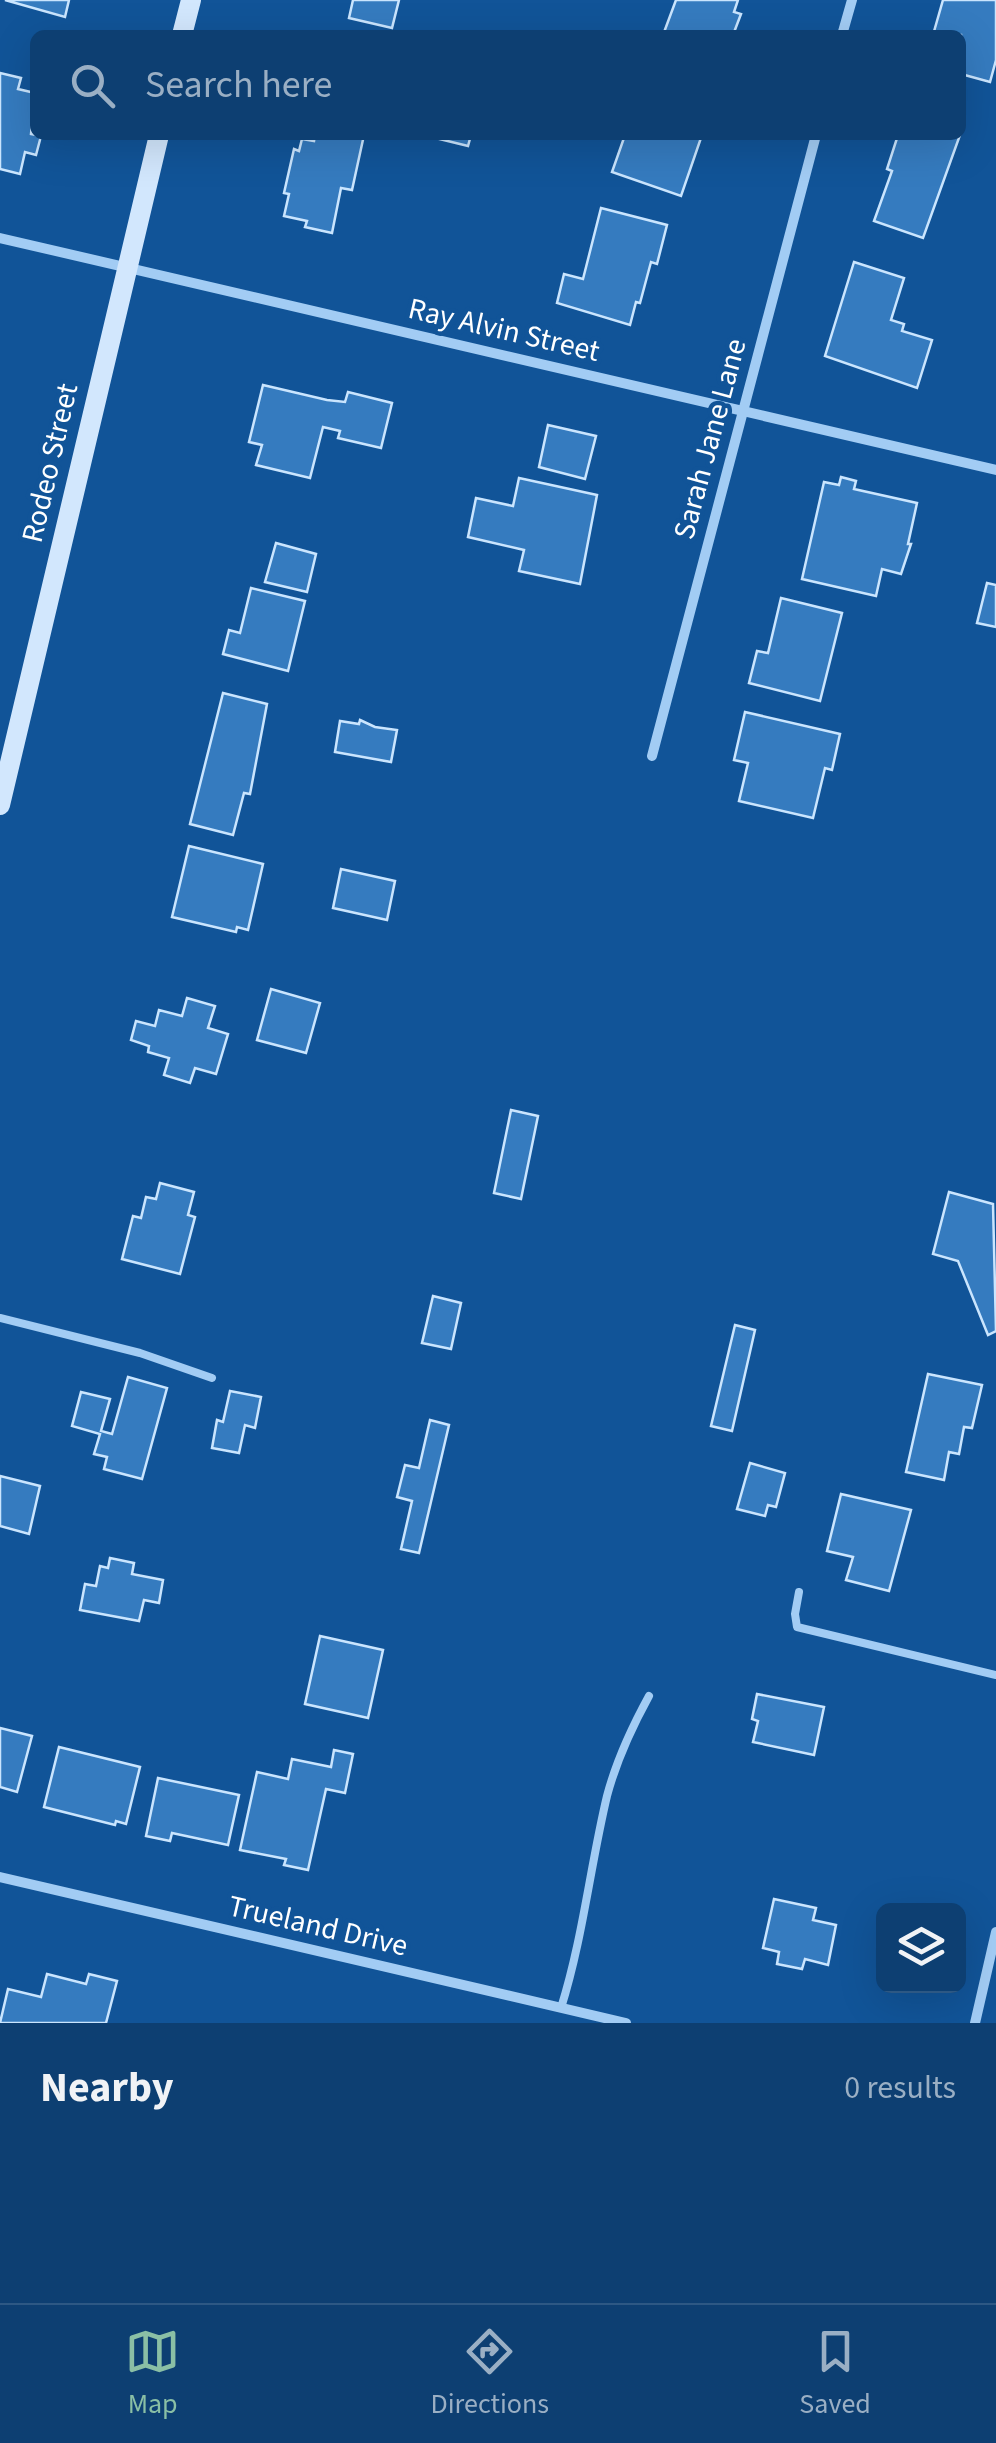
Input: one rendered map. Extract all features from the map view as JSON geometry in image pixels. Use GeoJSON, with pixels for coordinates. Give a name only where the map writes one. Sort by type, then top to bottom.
{"type":"FeatureCollection","features":[{"type":"Feature","properties":{"kind":"street"},"geometry":{"type":"LineString","coordinates":[[183,30],[191,0]]}},
{"type":"Feature","properties":{"kind":"street"},"geometry":{"type":"LineString","coordinates":[[843,30],[852,0]]}},
{"type":"Feature","properties":{"kind":"street","name":"Rodeo Street"},"geometry":{"type":"LineString","coordinates":[[0,804],[158,140]]}},
{"type":"Feature","properties":{"kind":"street","name":"Sarah Jane Lane"},"geometry":{"type":"LineString","coordinates":[[652,756],[815,140]]}},
{"type":"Feature","properties":{"kind":"street","name":"Ray Alvin Street"},"geometry":{"type":"LineString","coordinates":[[0,238],[996,470]]}},
{"type":"Feature","properties":{"kind":"street","name":"Trueland Drive"},"geometry":{"type":"LineString","coordinates":[[0,1878],[626,2023]]}},
{"type":"Feature","properties":{"kind":"street"},"geometry":{"type":"LineString","coordinates":[[974,2023],[996,1932]]}},
{"type":"Feature","properties":{"kind":"lane"},"geometry":{"type":"LineString","coordinates":[[0,1318],[140,1353],[212,1378]]}},
{"type":"Feature","properties":{"kind":"lane"},"geometry":{"type":"LineString","coordinates":[[799,1592],[797,1626],[996,1675]]}},
{"type":"Feature","properties":{"kind":"lane"},"geometry":{"type":"LineString","coordinates":[[561,2008],[578,1952],[608,1794],[649,1696]]}},
{"type":"Feature","properties":{"kind":"building"},"geometry":{"type":"Polygon","coordinates":[[[5,0],[69,0],[65,17],[5,0]]]}},
{"type":"Feature","properties":{"kind":"building"},"geometry":{"type":"Polygon","coordinates":[[[353,0],[399,0],[392,28],[349,18],[353,0]]]}},
{"type":"Feature","properties":{"kind":"building"},"geometry":{"type":"Polygon","coordinates":[[[676,0],[738,0],[734,12],[741,14],[735,30],[665,30],[676,0]]]}},
{"type":"Feature","properties":{"kind":"building"},"geometry":{"type":"Polygon","coordinates":[[[943,0],[996,0],[996,60],[990,82],[966,75],[966,30],[934,30],[943,0]]]}},
{"type":"Feature","properties":{"kind":"building"},"geometry":{"type":"Polygon","coordinates":[[[0,73],[21,78],[18,89],[30,92],[30,140],[40,140],[36,155],[25,152],[20,174],[0,169],[0,73]]]}},
{"type":"Feature","properties":{"kind":"building"},"geometry":{"type":"Polygon","coordinates":[[[302,140],[363,140],[352,190],[341,188],[332,233],[305,227],[307,221],[284,216],[289,194],[284,193],[294,149],[299,151],[302,140]]]}},
{"type":"Feature","properties":{"kind":"building"},"geometry":{"type":"Polygon","coordinates":[[[443,140],[470,140],[468,146],[443,140]]]}},
{"type":"Feature","properties":{"kind":"building"},"geometry":{"type":"Polygon","coordinates":[[[623,140],[700,140],[681,196],[612,172],[623,140]]]}},
{"type":"Feature","properties":{"kind":"building"},"geometry":{"type":"Polygon","coordinates":[[[896,140],[958,140],[923,238],[874,221],[892,171],[887,169],[896,140]]]}},
{"type":"Feature","properties":{"kind":"building"},"geometry":{"type":"Polygon","coordinates":[[[601,208],[667,225],[657,264],[651,262],[630,325],[557,303],[564,274],[583,279],[601,208]]]}},
{"type":"Feature","properties":{"kind":"building"},"geometry":{"type":"Polygon","coordinates":[[[854,262],[904,278],[891,320],[904,324],[902,331],[932,340],[917,388],[825,356],[854,262]]]}},
{"type":"Feature","properties":{"kind":"building"},"geometry":{"type":"Polygon","coordinates":[[[263,385],[327,400],[345,402],[348,392],[392,403],[381,448],[338,438],[340,431],[323,427],[310,478],[256,465],[262,445],[249,442],[263,385]]]}},
{"type":"Feature","properties":{"kind":"building"},"geometry":{"type":"Polygon","coordinates":[[[548,425],[596,436],[585,479],[539,467],[548,425]]]}},
{"type":"Feature","properties":{"kind":"building"},"geometry":{"type":"Polygon","coordinates":[[[841,477],[856,481],[854,489],[917,503],[911,544],[901,574],[882,569],[876,596],[802,579],[824,482],[839,485],[841,477]]]}},
{"type":"Feature","properties":{"kind":"building"},"geometry":{"type":"Polygon","coordinates":[[[519,478],[597,495],[580,584],[519,571],[524,550],[468,537],[476,498],[513,506],[519,478]]]}},
{"type":"Feature","properties":{"kind":"building"},"geometry":{"type":"Polygon","coordinates":[[[276,543],[316,554],[307,592],[265,582],[276,543]]]}},
{"type":"Feature","properties":{"kind":"building"},"geometry":{"type":"Polygon","coordinates":[[[987,583],[996,585],[996,627],[977,623],[987,583]]]}},
{"type":"Feature","properties":{"kind":"building"},"geometry":{"type":"Polygon","coordinates":[[[251,588],[305,601],[288,671],[223,654],[229,630],[240,633],[251,588]]]}},
{"type":"Feature","properties":{"kind":"building"},"geometry":{"type":"Polygon","coordinates":[[[781,598],[842,613],[820,701],[749,683],[757,651],[768,653],[781,598]]]}},
{"type":"Feature","properties":{"kind":"building"},"geometry":{"type":"Polygon","coordinates":[[[223,693],[267,704],[250,794],[244,793],[233,835],[190,824],[223,693]]]}},
{"type":"Feature","properties":{"kind":"building"},"geometry":{"type":"Polygon","coordinates":[[[745,712],[840,734],[832,770],[825,768],[813,818],[739,801],[748,763],[734,760],[745,712]]]}},
{"type":"Feature","properties":{"kind":"building"},"geometry":{"type":"Polygon","coordinates":[[[360,720],[397,730],[391,762],[335,752],[340,721],[359,724],[360,720]]]}},
{"type":"Feature","properties":{"kind":"building"},"geometry":{"type":"Polygon","coordinates":[[[189,846],[263,864],[248,930],[237,927],[236,932],[172,917],[189,846]]]}},
{"type":"Feature","properties":{"kind":"building"},"geometry":{"type":"Polygon","coordinates":[[[341,869],[395,881],[387,920],[333,908],[341,869]]]}},
{"type":"Feature","properties":{"kind":"building"},"geometry":{"type":"Polygon","coordinates":[[[271,989],[320,1003],[306,1053],[257,1040],[271,989]]]}},
{"type":"Feature","properties":{"kind":"building"},"geometry":{"type":"Polygon","coordinates":[[[187,998],[215,1006],[208,1028],[228,1034],[216,1074],[195,1068],[190,1083],[164,1075],[169,1058],[148,1052],[149,1046],[131,1040],[136,1021],[155,1026],[159,1010],[182,1016],[187,998]]]}},
{"type":"Feature","properties":{"kind":"building"},"geometry":{"type":"Polygon","coordinates":[[[511,1110],[538,1116],[521,1199],[494,1193],[511,1110]]]}},
{"type":"Feature","properties":{"kind":"building"},"geometry":{"type":"Polygon","coordinates":[[[160,1183],[194,1192],[188,1215],[195,1217],[180,1274],[122,1259],[133,1216],[141,1218],[146,1197],[156,1199],[160,1183]]]}},
{"type":"Feature","properties":{"kind":"building"},"geometry":{"type":"Polygon","coordinates":[[[949,1192],[993,1204],[996,1331],[988,1335],[958,1261],[933,1254],[949,1192]]]}},
{"type":"Feature","properties":{"kind":"building"},"geometry":{"type":"Polygon","coordinates":[[[433,1296],[461,1303],[451,1349],[422,1343],[433,1296]]]}},
{"type":"Feature","properties":{"kind":"building"},"geometry":{"type":"Polygon","coordinates":[[[735,1325],[755,1330],[732,1431],[711,1426],[735,1325]]]}},
{"type":"Feature","properties":{"kind":"building"},"geometry":{"type":"Polygon","coordinates":[[[928,1374],[982,1385],[972,1428],[964,1427],[959,1454],[949,1452],[944,1480],[906,1472],[928,1374]]]}},
{"type":"Feature","properties":{"kind":"building"},"geometry":{"type":"Polygon","coordinates":[[[128,1377],[167,1388],[142,1479],[104,1469],[107,1457],[94,1454],[100,1434],[72,1426],[81,1392],[110,1399],[101,1431],[112,1434],[128,1377]]]}},
{"type":"Feature","properties":{"kind":"building"},"geometry":{"type":"Polygon","coordinates":[[[230,1391],[261,1397],[255,1428],[245,1425],[239,1453],[212,1448],[217,1420],[223,1422],[230,1391]]]}},
{"type":"Feature","properties":{"kind":"building"},"geometry":{"type":"Polygon","coordinates":[[[430,1420],[449,1425],[419,1553],[401,1549],[412,1501],[397,1497],[405,1465],[419,1468],[430,1420]]]}},
{"type":"Feature","properties":{"kind":"building"},"geometry":{"type":"Polygon","coordinates":[[[750,1463],[785,1473],[776,1507],[768,1505],[765,1516],[737,1509],[750,1463]]]}},
{"type":"Feature","properties":{"kind":"building"},"geometry":{"type":"Polygon","coordinates":[[[0,1476],[40,1486],[29,1534],[0,1526],[0,1476]]]}},
{"type":"Feature","properties":{"kind":"building"},"geometry":{"type":"Polygon","coordinates":[[[841,1494],[911,1510],[889,1591],[846,1580],[853,1557],[827,1551],[841,1494]]]}},
{"type":"Feature","properties":{"kind":"building"},"geometry":{"type":"Polygon","coordinates":[[[110,1558],[134,1563],[132,1574],[163,1580],[159,1603],[144,1600],[139,1621],[80,1610],[85,1584],[96,1586],[100,1566],[108,1568],[110,1558]]]}},
{"type":"Feature","properties":{"kind":"building"},"geometry":{"type":"Polygon","coordinates":[[[320,1636],[383,1650],[368,1718],[305,1704],[320,1636]]]}},
{"type":"Feature","properties":{"kind":"building"},"geometry":{"type":"Polygon","coordinates":[[[757,1694],[824,1707],[814,1755],[753,1742],[758,1721],[752,1719],[757,1694]]]}},
{"type":"Feature","properties":{"kind":"building"},"geometry":{"type":"Polygon","coordinates":[[[0,1728],[32,1736],[17,1792],[0,1787],[0,1728]]]}},
{"type":"Feature","properties":{"kind":"building"},"geometry":{"type":"Polygon","coordinates":[[[59,1747],[140,1767],[126,1824],[116,1821],[115,1825],[44,1807],[59,1747]]]}},
{"type":"Feature","properties":{"kind":"building"},"geometry":{"type":"Polygon","coordinates":[[[334,1750],[353,1754],[345,1793],[326,1789],[308,1870],[284,1865],[286,1859],[240,1850],[257,1772],[288,1779],[292,1759],[331,1767],[334,1750]]]}},
{"type":"Feature","properties":{"kind":"building"},"geometry":{"type":"Polygon","coordinates":[[[158,1778],[239,1795],[228,1845],[172,1833],[170,1841],[146,1836],[158,1778]]]}},
{"type":"Feature","properties":{"kind":"building"},"geometry":{"type":"Polygon","coordinates":[[[774,1899],[816,1908],[813,1920],[836,1925],[828,1965],[805,1959],[802,1969],[777,1964],[779,1952],[763,1948],[774,1899]]]}},
{"type":"Feature","properties":{"kind":"building"},"geometry":{"type":"Polygon","coordinates":[[[47,1974],[86,1984],[89,1974],[117,1981],[106,2023],[0,2023],[8,1989],[41,1997],[47,1974]]]}}]}
